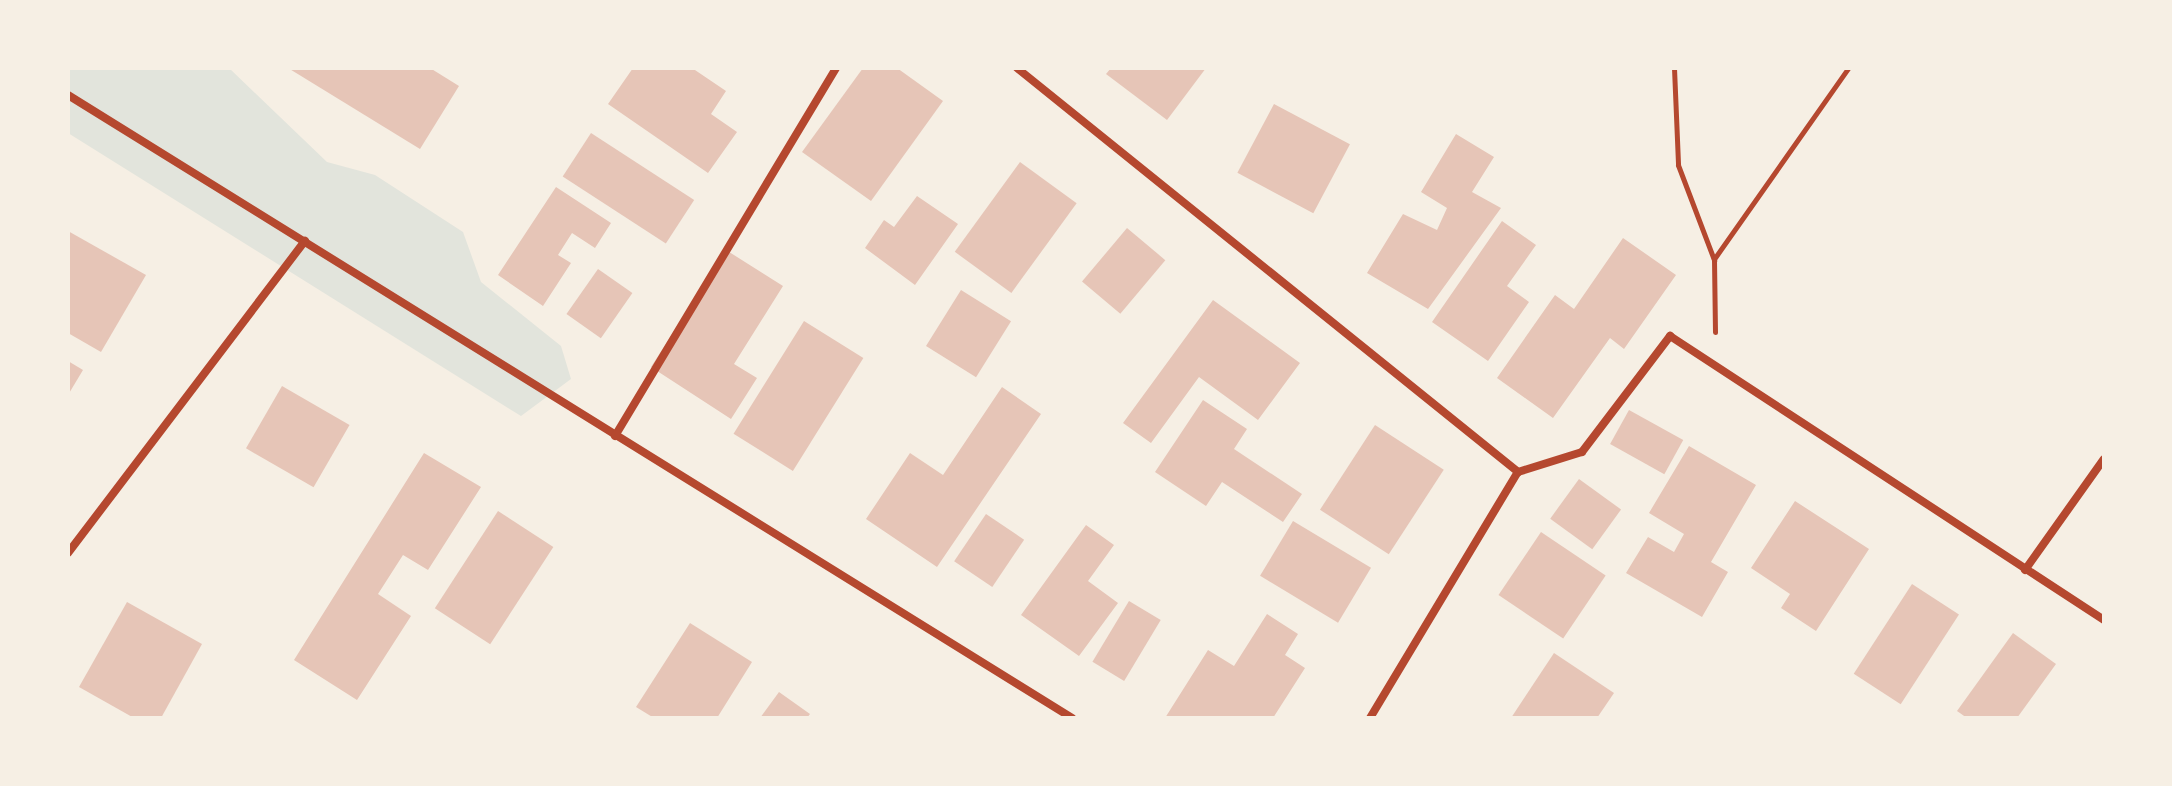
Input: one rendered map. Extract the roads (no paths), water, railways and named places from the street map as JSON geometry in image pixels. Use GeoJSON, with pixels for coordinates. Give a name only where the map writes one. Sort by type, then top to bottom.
{"type":"FeatureCollection","features":[{"type":"Feature","properties":{"kind":"street"},"geometry":{"type":"LineString","coordinates":[[615,436],[836,68]]}},
{"type":"Feature","properties":{"kind":"street"},"geometry":{"type":"LineString","coordinates":[[1017,68],[1518,472]]}},
{"type":"Feature","properties":{"kind":"street"},"geometry":{"type":"LineString","coordinates":[[68,95],[1072,718]]}},
{"type":"Feature","properties":{"kind":"street"},"geometry":{"type":"LineString","coordinates":[[68,553],[305,241]]}},
{"type":"Feature","properties":{"kind":"street"},"geometry":{"type":"LineString","coordinates":[[1370,718],[1518,472],[1582,452],[1670,336],[2104,620]]}},
{"type":"Feature","properties":{"kind":"street"},"geometry":{"type":"LineString","coordinates":[[2025,570],[2104,459]]}}]}
